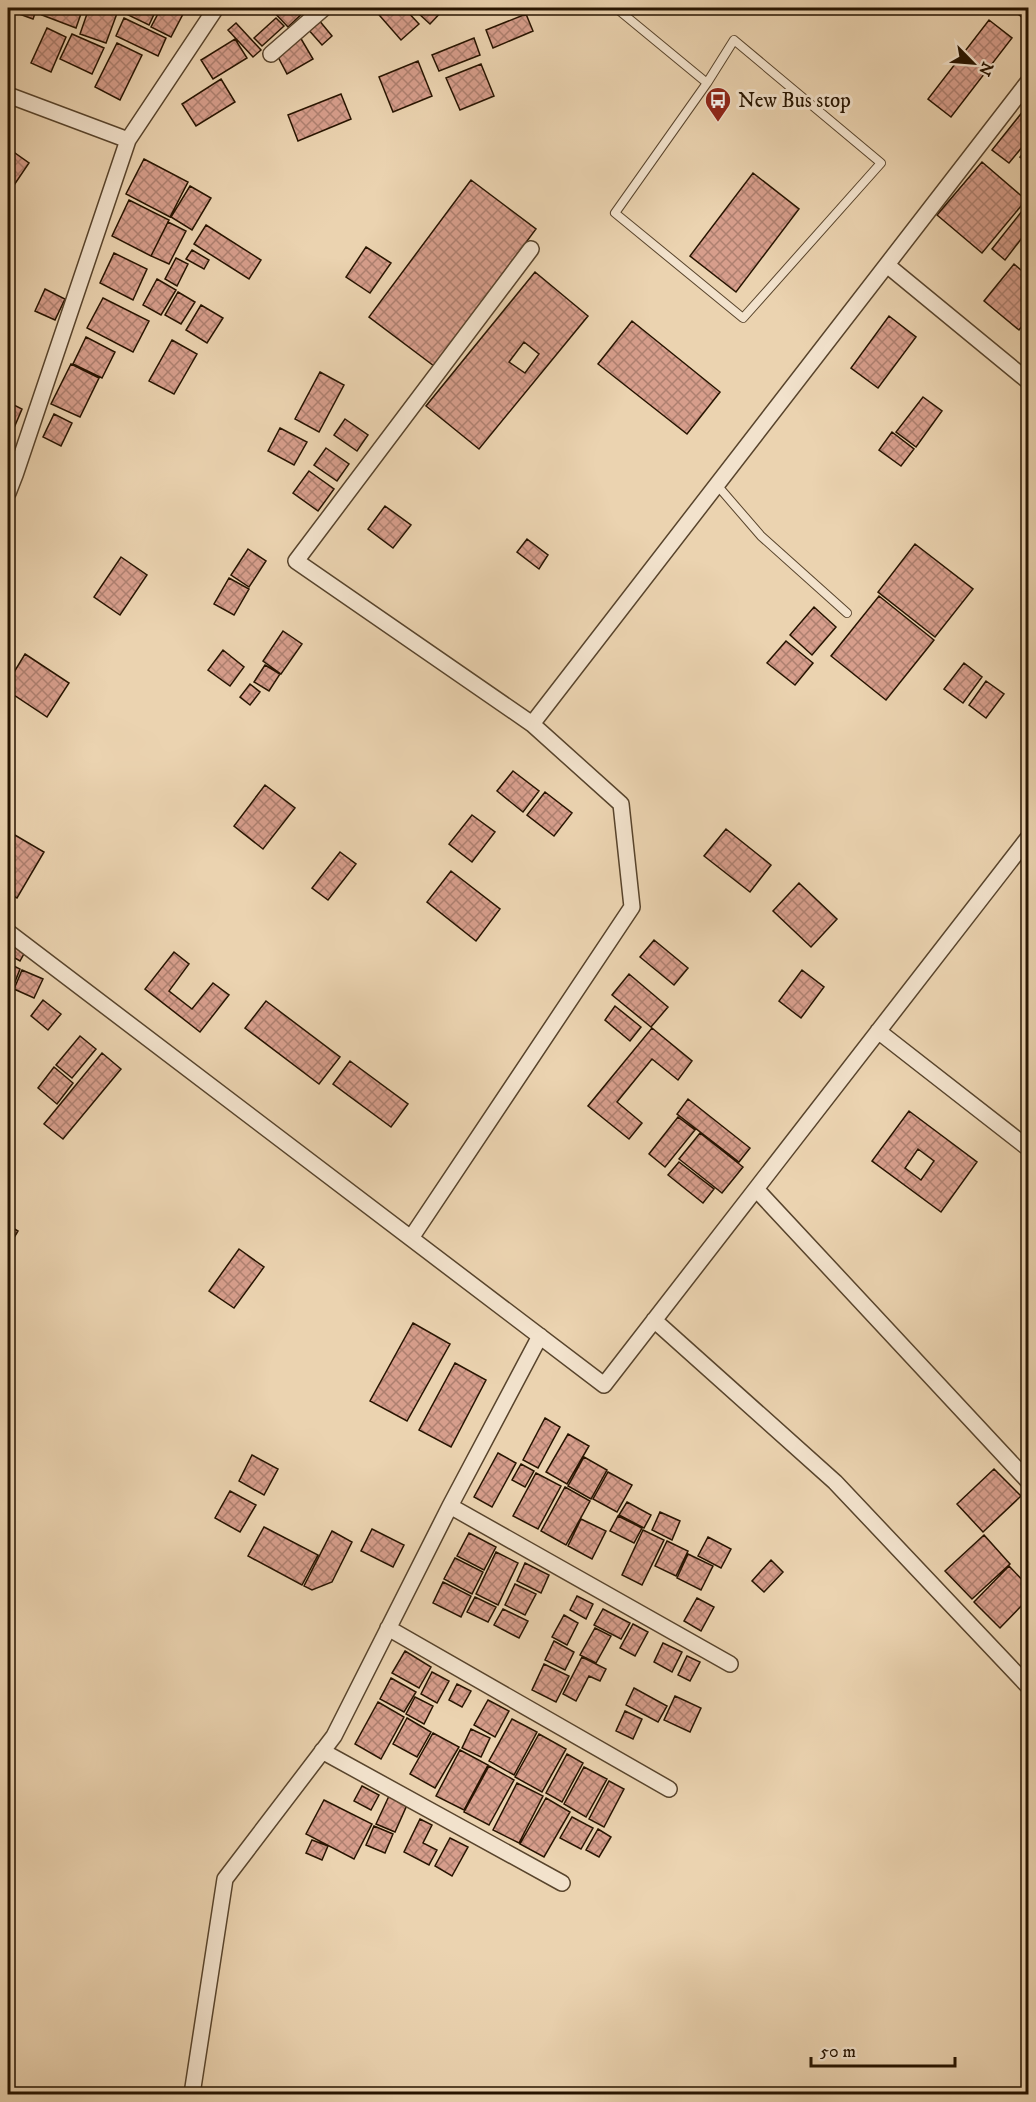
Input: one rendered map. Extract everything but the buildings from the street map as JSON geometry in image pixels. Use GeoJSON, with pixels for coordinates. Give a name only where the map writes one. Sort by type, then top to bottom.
{"type":"FeatureCollection","features":[{"type":"Feature","properties":{"kind":"street"},"geometry":{"type":"LineString","coordinates":[[271,54],[324,8]]}},
{"type":"Feature","properties":{"kind":"street"},"geometry":{"type":"LineString","coordinates":[[8,492],[11,474],[128,140],[212,9]]}},
{"type":"Feature","properties":{"kind":"street"},"geometry":{"type":"LineString","coordinates":[[532,724],[1029,82]]}},
{"type":"Feature","properties":{"kind":"street"},"geometry":{"type":"LineString","coordinates":[[8,95],[128,140]]}},
{"type":"Feature","properties":{"kind":"street"},"geometry":{"type":"LineString","coordinates":[[411,1238],[632,907],[621,804],[532,724],[296,561],[531,249]]}},
{"type":"Feature","properties":{"kind":"street"},"geometry":{"type":"LineString","coordinates":[[887,265],[1029,381]]}},
{"type":"Feature","properties":{"kind":"street"},"geometry":{"type":"LineString","coordinates":[[8,932],[604,1385],[1029,838]]}},
{"type":"Feature","properties":{"kind":"street"},"geometry":{"type":"LineString","coordinates":[[878,1031],[1029,1148]]}},
{"type":"Feature","properties":{"kind":"street"},"geometry":{"type":"LineString","coordinates":[[756,1189],[1029,1481]]}},
{"type":"Feature","properties":{"kind":"street"},"geometry":{"type":"LineString","coordinates":[[654,1320],[835,1482],[1029,1686]]}},
{"type":"Feature","properties":{"kind":"street"},"geometry":{"type":"LineString","coordinates":[[192,2094],[225,1879],[334,1736],[450,1506],[540,1336]]}},
{"type":"Feature","properties":{"kind":"street"},"geometry":{"type":"LineString","coordinates":[[450,1506],[730,1664]]}},
{"type":"Feature","properties":{"kind":"street"},"geometry":{"type":"LineString","coordinates":[[388,1628],[669,1789]]}},
{"type":"Feature","properties":{"kind":"street"},"geometry":{"type":"LineString","coordinates":[[322,1751],[562,1883]]}},
{"type":"Feature","properties":{"kind":"lane"},"geometry":{"type":"LineString","coordinates":[[616,8],[707,83]]}},
{"type":"Feature","properties":{"kind":"lane"},"geometry":{"type":"LineString","coordinates":[[734,40],[881,163],[743,318],[615,213],[707,83],[734,40]]}},
{"type":"Feature","properties":{"kind":"lane"},"geometry":{"type":"LineString","coordinates":[[717,485],[761,536],[847,613]]}},
{"type":"Feature","properties":{"kind":"place","name":"New Bus stop"},"geometry":{"type":"Point","coordinates":[718,123]}}]}
